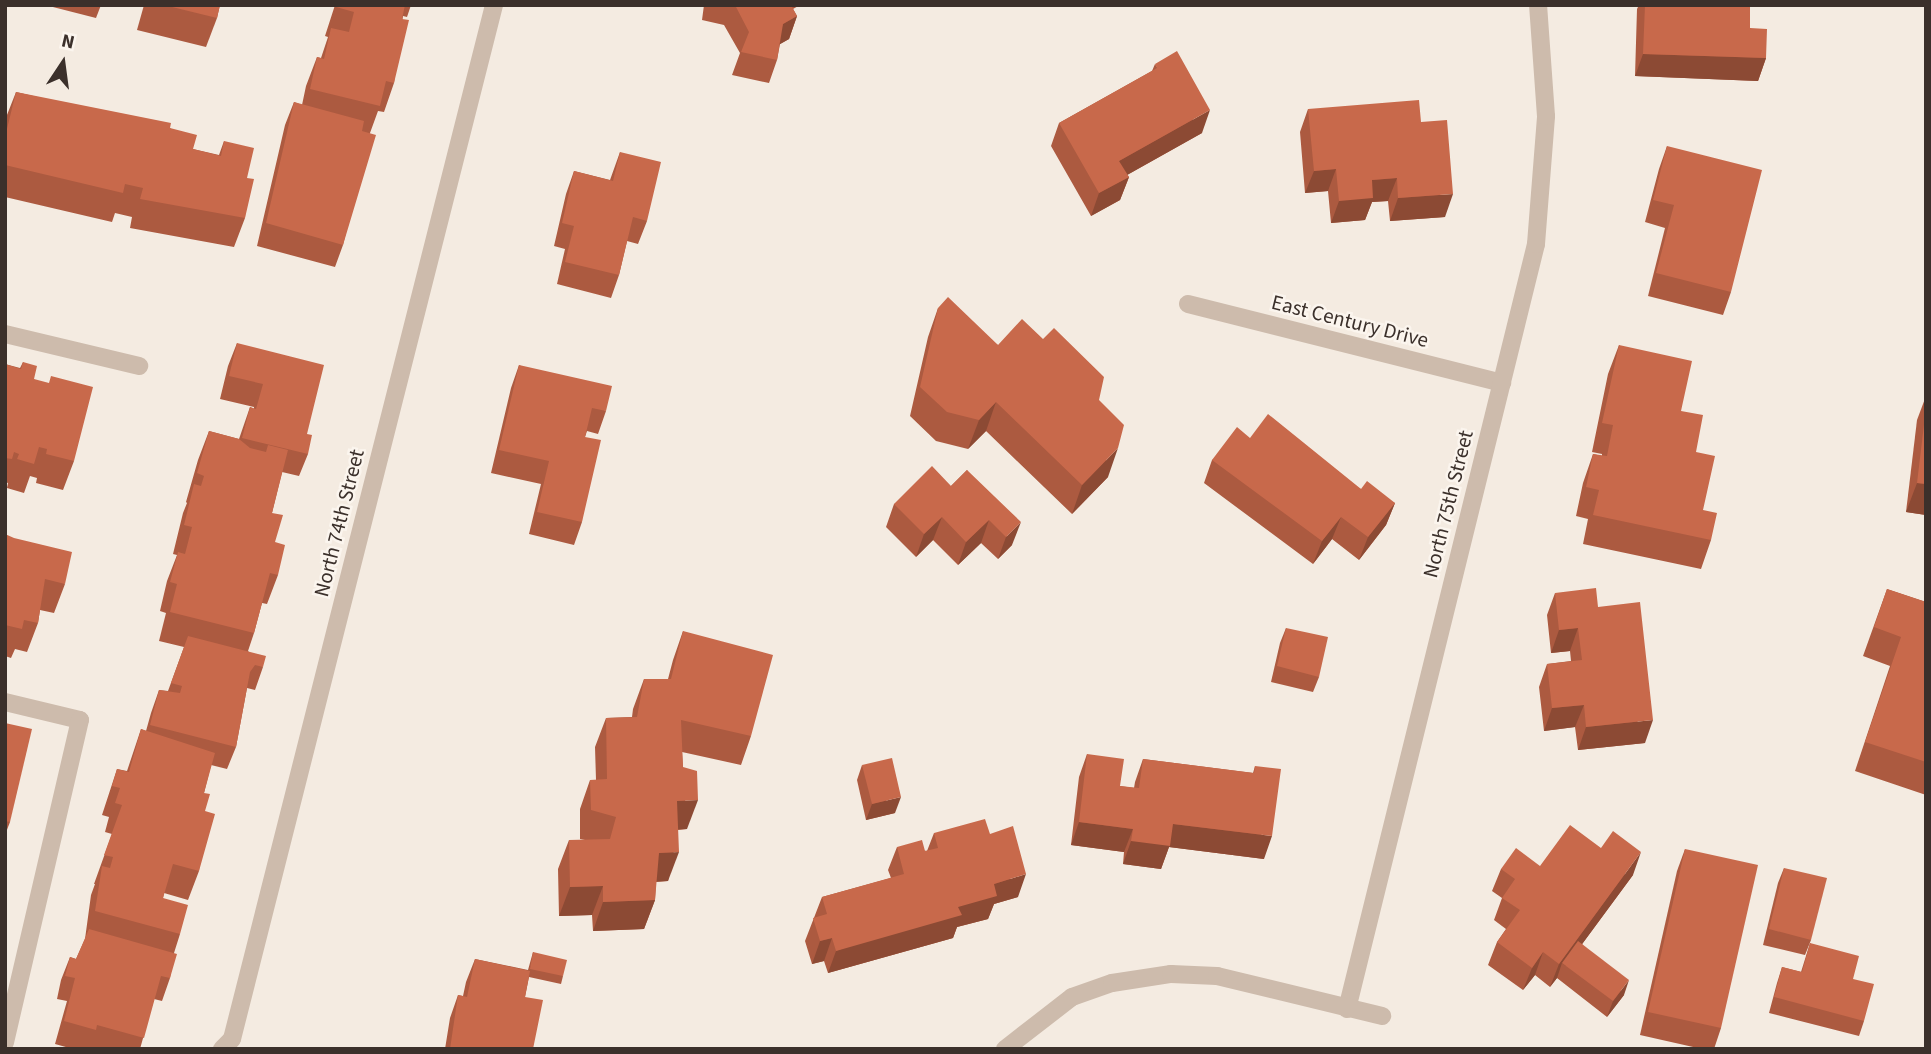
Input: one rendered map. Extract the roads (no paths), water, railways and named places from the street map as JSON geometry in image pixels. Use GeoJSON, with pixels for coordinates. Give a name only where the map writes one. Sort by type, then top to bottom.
{"type":"FeatureCollection","features":[{"type":"Feature","properties":{"kind":"street","name":"North 74th Street"},"geometry":{"type":"LineString","coordinates":[[230,1045],[494,5]]}},
{"type":"Feature","properties":{"kind":"street","name":"North 75th Street"},"geometry":{"type":"LineString","coordinates":[[1348,1009],[1536,244],[1544,174],[1546,116],[1538,5]]}},
{"type":"Feature","properties":{"kind":"street","name":"East Century Drive"},"geometry":{"type":"LineString","coordinates":[[1188,304],[1502,383]]}},
{"type":"Feature","properties":{"kind":"street"},"geometry":{"type":"LineString","coordinates":[[5,334],[139,366]]}},
{"type":"Feature","properties":{"kind":"street"},"geometry":{"type":"LineString","coordinates":[[5,702],[80,720],[5,1042]]}},
{"type":"Feature","properties":{"kind":"street"},"geometry":{"type":"LineString","coordinates":[[1005,1049],[1018,1035],[1072,997],[1112,983],[1171,974],[1217,976],[1382,1016]]}}]}
